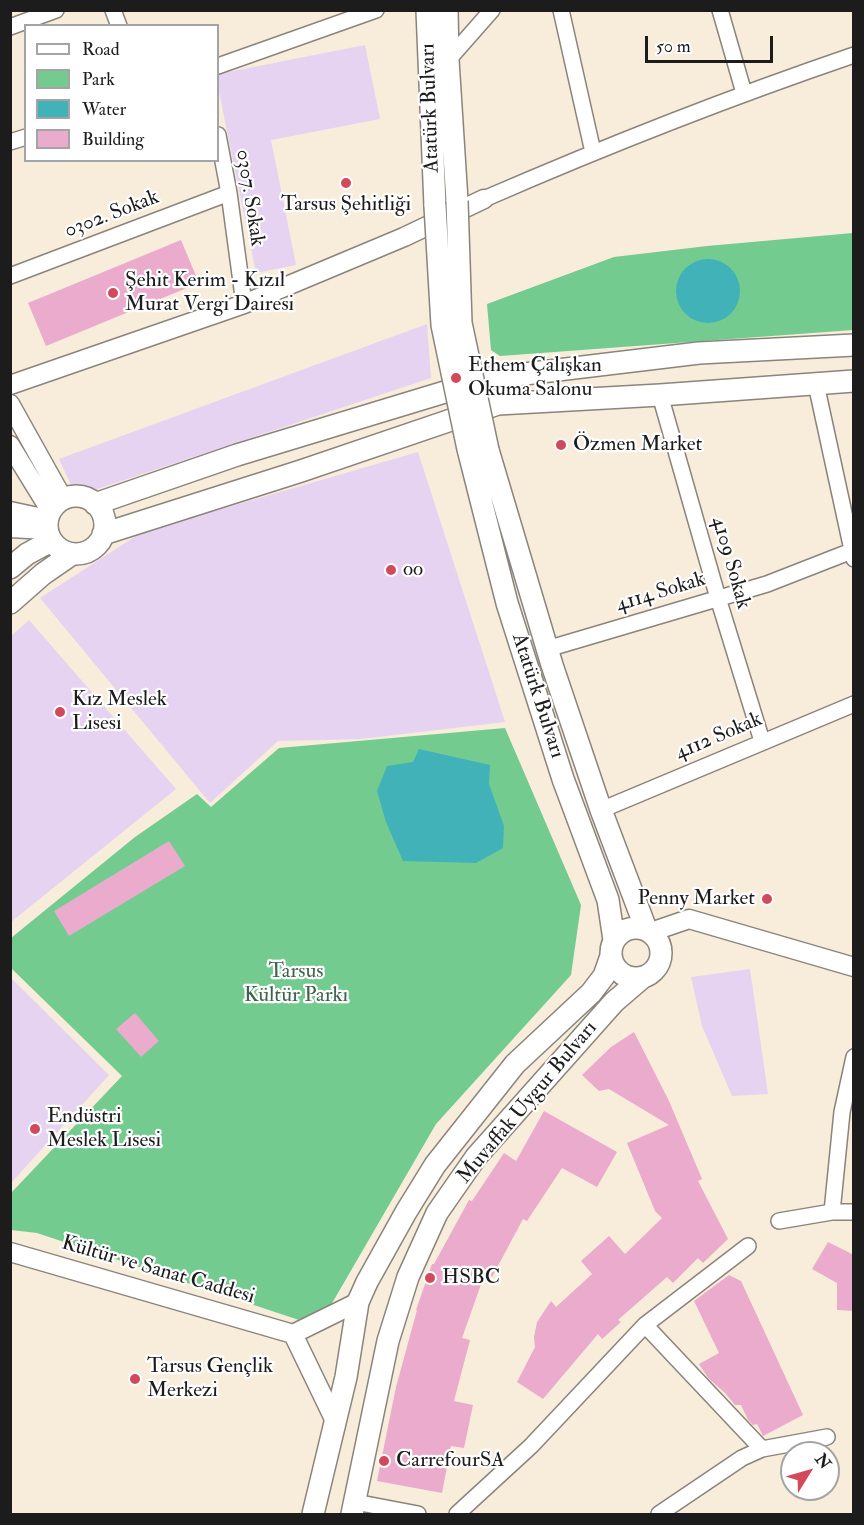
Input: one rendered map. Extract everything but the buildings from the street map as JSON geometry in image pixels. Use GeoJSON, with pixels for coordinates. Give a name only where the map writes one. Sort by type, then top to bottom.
{"type":"FeatureCollection","features":[{"type":"Feature","properties":{"kind":"main road","name":"Atatürk Bulvarı"},"geometry":{"type":"LineString","coordinates":[[427,10],[442,325],[478,450],[601,810],[648,931]]}},
{"type":"Feature","properties":{"kind":"main road"},"geometry":{"type":"LineString","coordinates":[[447,10],[448,60],[458,201],[461,323],[478,450]]}},
{"type":"Feature","properties":{"kind":"main road"},"geometry":{"type":"LineString","coordinates":[[95,504],[237,455],[491,378],[699,353],[854,345]]}},
{"type":"Feature","properties":{"kind":"main road"},"geometry":{"type":"LineString","coordinates":[[103,534],[301,471],[498,404],[854,381]]}},
{"type":"Feature","properties":{"kind":"main road","name":"Atatürk Bulvarı"},"geometry":{"type":"LineString","coordinates":[[478,450],[507,603],[563,779],[608,900],[613,948]]}},
{"type":"Feature","properties":{"kind":"main road"},"geometry":{"type":"LineString","coordinates":[[10,568],[27,554],[70,497],[83,497],[95,504],[104,518],[100,542],[88,552],[72,554],[43,574],[10,603]]}},
{"type":"Feature","properties":{"kind":"main road"},"geometry":{"type":"LineString","coordinates":[[52,520],[57,548],[72,554]]}},
{"type":"Feature","properties":{"kind":"main road"},"geometry":{"type":"LineString","coordinates":[[632,928],[648,931],[661,945],[660,962],[650,975],[633,979],[618,971],[613,948],[625,930],[632,928]]}},
{"type":"Feature","properties":{"kind":"main road","name":"Muvaffak Uygur Bulvarı"},"geometry":{"type":"LineString","coordinates":[[313,1515],[346,1377],[358,1302],[406,1212],[435,1165],[514,1064],[591,993],[604,975],[613,948]]}},
{"type":"Feature","properties":{"kind":"main road","name":"Muvaffak Uygur Bulvarı"},"geometry":{"type":"LineString","coordinates":[[354,1508],[388,1341],[408,1277],[437,1213],[476,1156],[614,1002],[642,978]]}},
{"type":"Feature","properties":{"kind":"street"},"geometry":{"type":"LineString","coordinates":[[10,27],[56,10]]}},
{"type":"Feature","properties":{"kind":"street"},"geometry":{"type":"LineString","coordinates":[[219,66],[376,10]]}},
{"type":"Feature","properties":{"kind":"street"},"geometry":{"type":"LineString","coordinates":[[448,60],[492,10]]}},
{"type":"Feature","properties":{"kind":"street"},"geometry":{"type":"LineString","coordinates":[[561,10],[593,152]]}},
{"type":"Feature","properties":{"kind":"street"},"geometry":{"type":"LineString","coordinates":[[720,10],[744,93]]}},
{"type":"Feature","properties":{"kind":"street"},"geometry":{"type":"LineString","coordinates":[[10,385],[244,304],[404,237],[484,199],[593,152],[744,93],[854,55]]}},
{"type":"Feature","properties":{"kind":"street","name":"0307. Sokak"},"geometry":{"type":"LineString","coordinates":[[219,140],[229,193],[244,304]]}},
{"type":"Feature","properties":{"kind":"street","name":"0302. Sokak"},"geometry":{"type":"LineString","coordinates":[[10,276],[229,193]]}},
{"type":"Feature","properties":{"kind":"street"},"geometry":{"type":"LineString","coordinates":[[816,384],[853,553]]}},
{"type":"Feature","properties":{"kind":"street","name":"4109 Sokak"},"geometry":{"type":"LineString","coordinates":[[660,395],[762,741]]}},
{"type":"Feature","properties":{"kind":"street"},"geometry":{"type":"LineString","coordinates":[[10,404],[52,520]]}},
{"type":"Feature","properties":{"kind":"street"},"geometry":{"type":"LineString","coordinates":[[10,445],[52,520]]}},
{"type":"Feature","properties":{"kind":"street"},"geometry":{"type":"LineString","coordinates":[[10,511],[52,520]]}},
{"type":"Feature","properties":{"kind":"street"},"geometry":{"type":"LineString","coordinates":[[10,528],[52,520]]}},
{"type":"Feature","properties":{"kind":"street","name":"4114 Sokak"},"geometry":{"type":"LineString","coordinates":[[547,649],[767,584],[853,553]]}},
{"type":"Feature","properties":{"kind":"street","name":"4112 Sokak"},"geometry":{"type":"LineString","coordinates":[[601,810],[854,704]]}},
{"type":"Feature","properties":{"kind":"street"},"geometry":{"type":"LineString","coordinates":[[648,931],[689,919],[854,967]]}},
{"type":"Feature","properties":{"kind":"street"},"geometry":{"type":"LineString","coordinates":[[832,1212],[842,1112],[854,1057]]}},
{"type":"Feature","properties":{"kind":"street"},"geometry":{"type":"LineString","coordinates":[[779,1221],[832,1212],[854,1212]]}},
{"type":"Feature","properties":{"kind":"street"},"geometry":{"type":"LineString","coordinates":[[457,1515],[531,1446],[645,1325],[748,1246]]}},
{"type":"Feature","properties":{"kind":"street","name":"Kültür ve Sanat Caddesi"},"geometry":{"type":"LineString","coordinates":[[10,1252],[293,1334]]}},
{"type":"Feature","properties":{"kind":"street"},"geometry":{"type":"LineString","coordinates":[[335,1421],[293,1334],[358,1302]]}},
{"type":"Feature","properties":{"kind":"street"},"geometry":{"type":"LineString","coordinates":[[645,1325],[762,1449]]}},
{"type":"Feature","properties":{"kind":"street"},"geometry":{"type":"LineString","coordinates":[[658,1515],[742,1458],[762,1449],[827,1437]]}},
{"type":"Feature","properties":{"kind":"street"},"geometry":{"type":"LineString","coordinates":[[354,1508],[418,1515]]}},
{"type":"Feature","properties":{"kind":"shaded area"},"geometry":{"type":"Polygon","coordinates":[[[365,45],[380,119],[271,140],[296,265],[256,273],[219,92],[219,74],[365,45]]]}},
{"type":"Feature","properties":{"kind":"shaded area"},"geometry":{"type":"Polygon","coordinates":[[[427,324],[431,378],[76,496],[59,459],[427,324]]]}},
{"type":"Feature","properties":{"kind":"shaded area"},"geometry":{"type":"Polygon","coordinates":[[[418,452],[505,722],[361,739],[278,741],[210,803],[40,598],[142,532],[418,452]]]}},
{"type":"Feature","properties":{"kind":"shaded area","name":"Kız Meslek Lisesi"},"geometry":{"type":"Polygon","coordinates":[[[29,620],[176,789],[11,922],[11,636],[29,620]]]}},
{"type":"Feature","properties":{"kind":"shaded area"},"geometry":{"type":"Polygon","coordinates":[[[750,969],[768,1094],[732,1096],[702,1026],[691,977],[750,969]]]}},
{"type":"Feature","properties":{"kind":"shaded area","name":"Endüstri Meslek Lisesi"},"geometry":{"type":"Polygon","coordinates":[[[10,977],[109,1075],[11,1183],[10,1183],[10,977]]]}},
{"type":"Feature","properties":{"kind":"green space"},"geometry":{"type":"Polygon","coordinates":[[[853,233],[853,330],[500,356],[491,350],[487,304],[614,257],[853,233]]]}},
{"type":"Feature","properties":{"kind":"green space","name":"Tarsus Kültür Parkı"},"geometry":{"type":"Polygon","coordinates":[[[505,728],[581,905],[571,975],[436,1124],[331,1305],[299,1320],[37,1233],[11,1230],[11,1193],[122,1076],[11,968],[11,938],[135,837],[197,794],[211,807],[279,748],[505,728]]]}},
{"type":"Feature","properties":{"kind":"water"},"geometry":{"type":"Polygon","coordinates":[[[708,259],[726,265],[734,273],[740,291],[734,309],[726,317],[708,323],[690,317],[682,309],[676,291],[682,273],[690,265],[708,259]]]}},
{"type":"Feature","properties":{"kind":"water"},"geometry":{"type":"Polygon","coordinates":[[[419,749],[490,765],[489,784],[504,826],[503,848],[476,863],[403,861],[386,822],[377,791],[387,766],[413,762],[419,749]]]}},
{"type":"Feature","properties":{"kind":"place","name":"Tarsus Şehitliği"},"geometry":{"type":"Point","coordinates":[346,183]}},
{"type":"Feature","properties":{"kind":"place","name":"Şehit Kerim - Kızıl Murat Vergi Dairesi"},"geometry":{"type":"Point","coordinates":[113,293]}},
{"type":"Feature","properties":{"kind":"place","name":"Ethem Çalışkan Okuma Salonu"},"geometry":{"type":"Point","coordinates":[456,378]}},
{"type":"Feature","properties":{"kind":"place","name":"Özmen Market"},"geometry":{"type":"Point","coordinates":[561,445]}},
{"type":"Feature","properties":{"kind":"place","name":"oo"},"geometry":{"type":"Point","coordinates":[391,570]}},
{"type":"Feature","properties":{"kind":"place","name":"Kız Meslek Lisesi"},"geometry":{"type":"Point","coordinates":[60,712]}},
{"type":"Feature","properties":{"kind":"place","name":"Penny Market"},"geometry":{"type":"Point","coordinates":[767,899]}},
{"type":"Feature","properties":{"kind":"place","name":"Endüstri Meslek Lisesi"},"geometry":{"type":"Point","coordinates":[35,1129]}},
{"type":"Feature","properties":{"kind":"place","name":"HSBC"},"geometry":{"type":"Point","coordinates":[430,1278]}},
{"type":"Feature","properties":{"kind":"place","name":"Tarsus Gençlik Merkezi"},"geometry":{"type":"Point","coordinates":[135,1379]}},
{"type":"Feature","properties":{"kind":"place","name":"CarrefourSA"},"geometry":{"type":"Point","coordinates":[384,1461]}}]}
